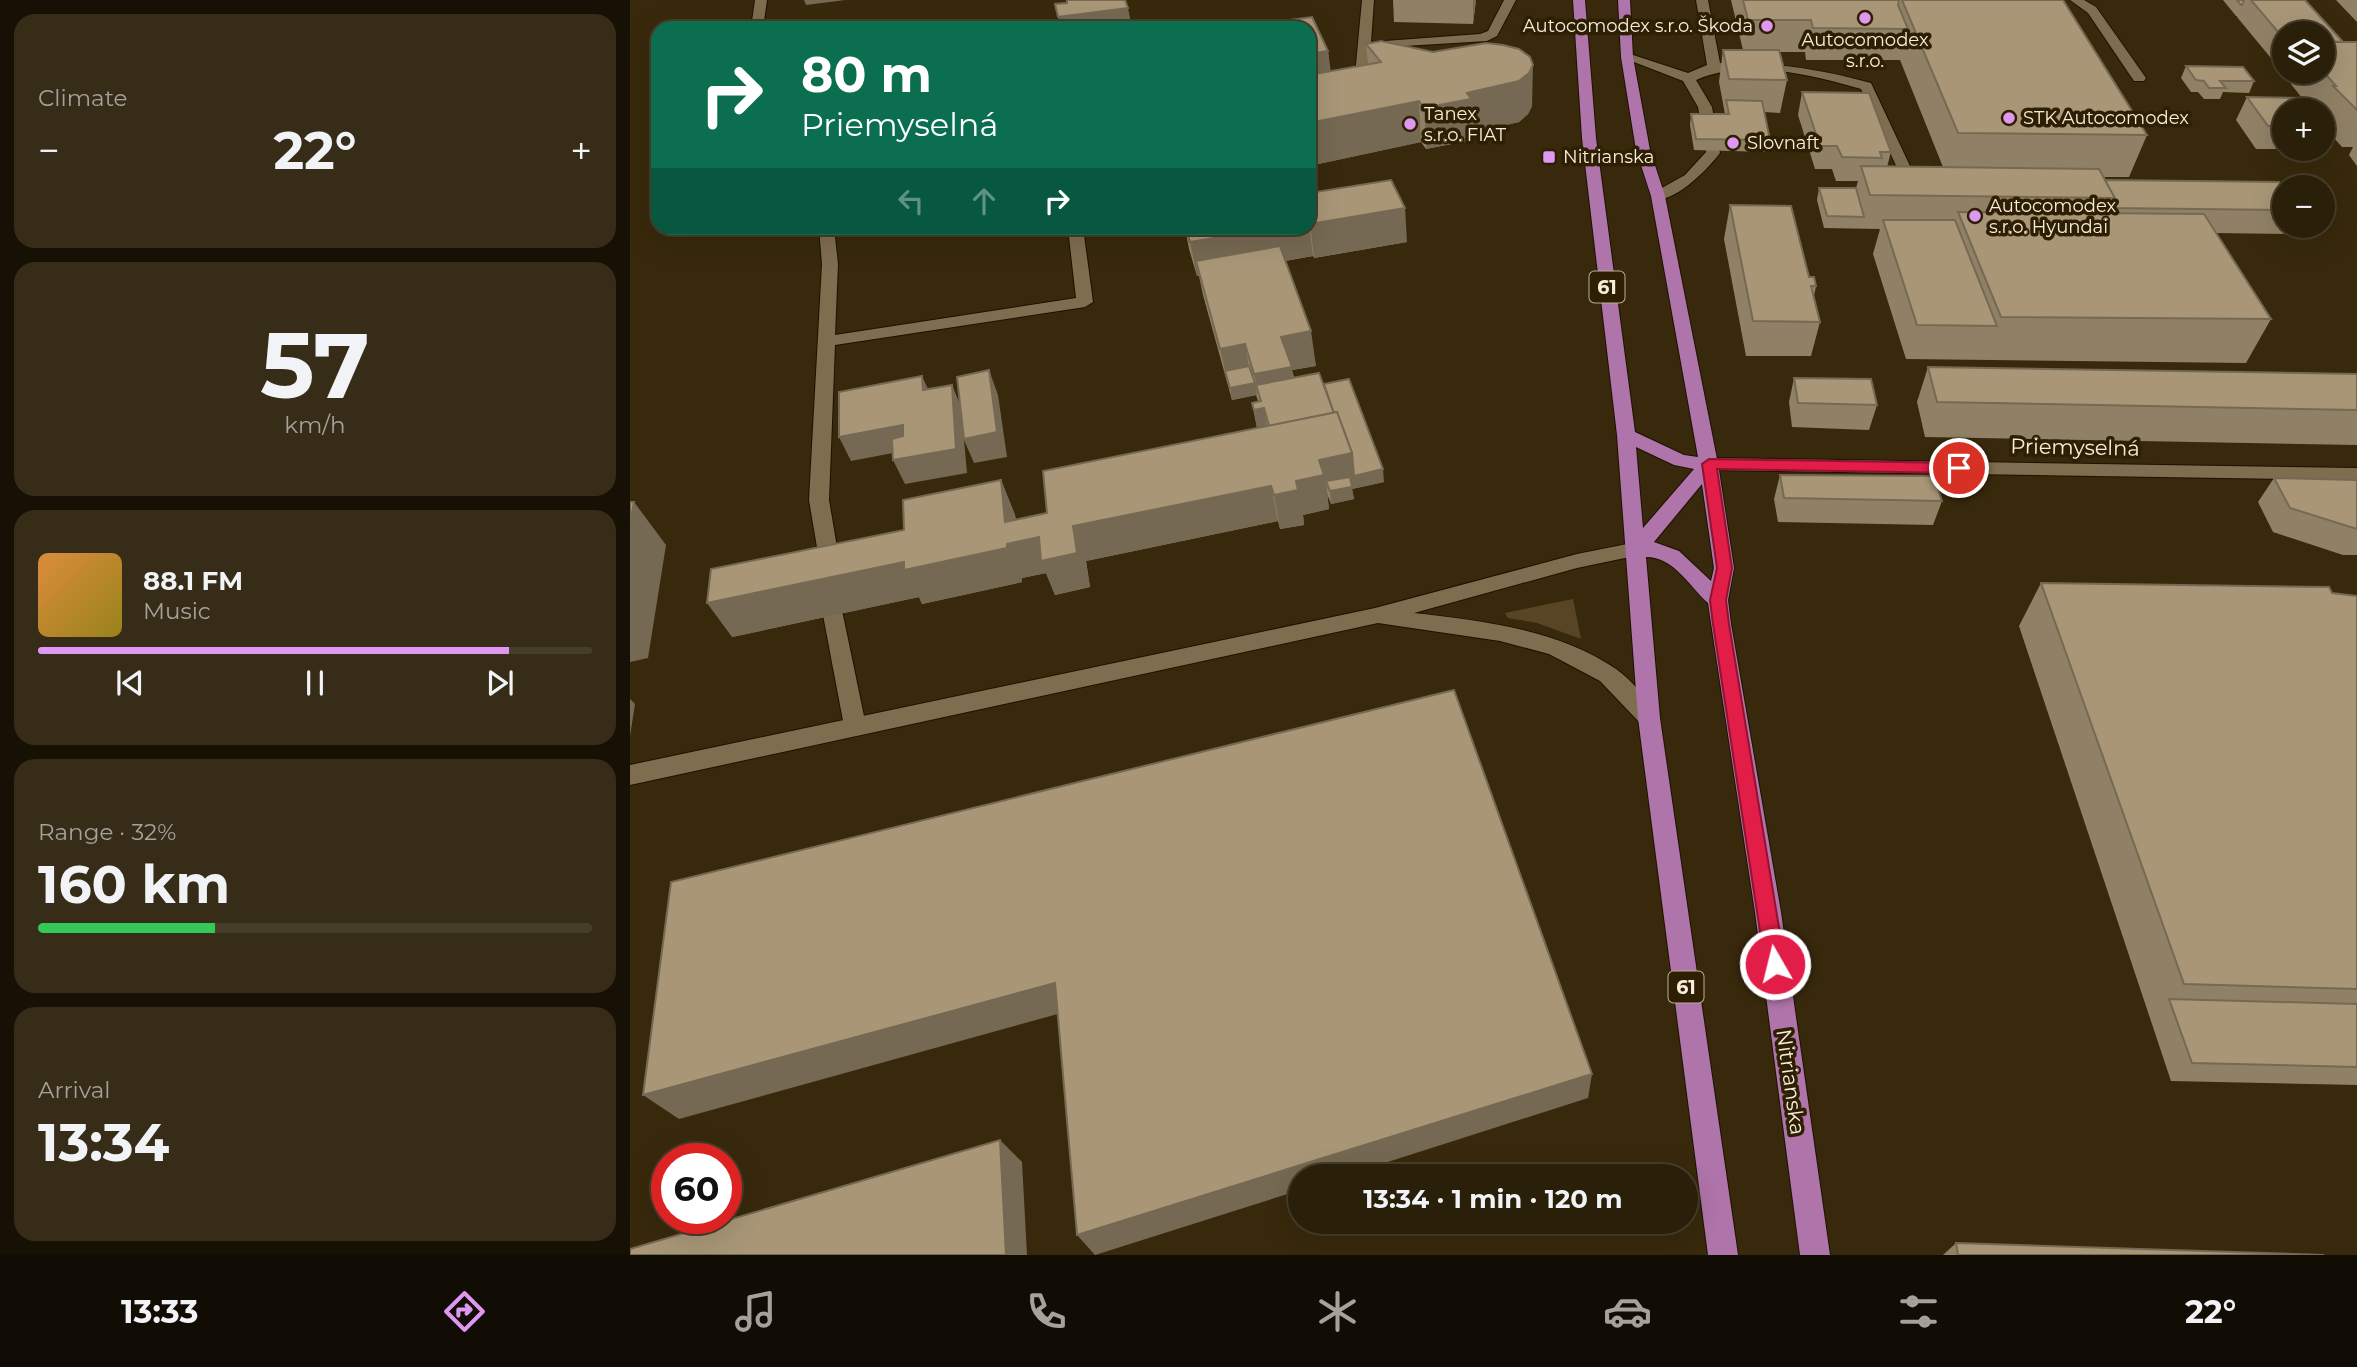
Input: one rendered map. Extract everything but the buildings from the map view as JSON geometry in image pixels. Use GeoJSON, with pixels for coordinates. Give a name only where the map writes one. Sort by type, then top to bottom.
{"type":"FeatureCollection","features":[{"type":"Feature","properties":{"kind":"main road","name":"61"},"geometry":{"type":"LineString","coordinates":[[1579,0],[1589,138],[1626,435],[1649,718],[1723,1255]]}},
{"type":"Feature","properties":{"kind":"main road","name":"Nitrianska"},"geometry":{"type":"LineString","coordinates":[[1624,0],[1627,57],[1643,150],[1658,196],[1709,464],[1724,568],[1718,600],[1768,912],[1815,1255]]}},
{"type":"Feature","properties":{"kind":"main road"},"geometry":{"type":"LineString","coordinates":[[1626,435],[1681,461],[1709,464]]}},
{"type":"Feature","properties":{"kind":"main road"},"geometry":{"type":"LineString","coordinates":[[1637,550],[1709,464]]}},
{"type":"Feature","properties":{"kind":"main road"},"geometry":{"type":"LineString","coordinates":[[1637,550],[1662,551],[1678,559],[1704,589],[1718,600]]}},
{"type":"Feature","properties":{"kind":"street"},"geometry":{"type":"LineString","coordinates":[[758,21],[761,0]]}},
{"type":"Feature","properties":{"kind":"street"},"geometry":{"type":"LineString","coordinates":[[1368,0],[1363,75],[1389,75]]}},
{"type":"Feature","properties":{"kind":"street"},"geometry":{"type":"LineString","coordinates":[[1364,45],[1483,38],[1493,33],[1510,0]]}},
{"type":"Feature","properties":{"kind":"street"},"geometry":{"type":"LineString","coordinates":[[1702,0],[1714,67]]}},
{"type":"Feature","properties":{"kind":"street"},"geometry":{"type":"LineString","coordinates":[[2076,0],[2092,10],[2139,78]]}},
{"type":"Feature","properties":{"kind":"street"},"geometry":{"type":"LineString","coordinates":[[1627,57],[1688,78],[1705,107],[1713,153],[1690,178],[1658,196]]}},
{"type":"Feature","properties":{"kind":"street"},"geometry":{"type":"LineString","coordinates":[[1688,78],[1714,67],[1764,66],[1820,73],[1866,86],[1910,181]]}},
{"type":"Feature","properties":{"kind":"street"},"geometry":{"type":"LineString","coordinates":[[1764,66],[1797,80],[1803,88]]}},
{"type":"Feature","properties":{"kind":"street"},"geometry":{"type":"LineString","coordinates":[[827,235],[830,264],[819,500],[833,584]]}},
{"type":"Feature","properties":{"kind":"street"},"geometry":{"type":"LineString","coordinates":[[827,341],[1085,302],[1076,235]]}},
{"type":"Feature","properties":{"kind":"street","name":"Priemyselná"},"geometry":{"type":"LineString","coordinates":[[1709,464],[2357,474]]}},
{"type":"Feature","properties":{"kind":"street"},"geometry":{"type":"LineString","coordinates":[[630,775],[1376,616],[1577,561],[1637,550]]}},
{"type":"Feature","properties":{"kind":"street"},"geometry":{"type":"LineString","coordinates":[[834,615],[855,726]]}},
{"type":"Feature","properties":{"kind":"street"},"geometry":{"type":"LineString","coordinates":[[1376,616],[1532,639],[1580,659],[1610,676],[1649,718]]}},
{"type":"Feature","properties":{"kind":"shaded area"},"geometry":{"type":"Polygon","coordinates":[[[1573,599],[1581,639],[1537,623],[1508,618],[1505,613],[1573,599]]]}},
{"type":"Feature","properties":{"kind":"place","name":"Autocomodex s.r.o."},"geometry":{"type":"Point","coordinates":[1865,18]}},
{"type":"Feature","properties":{"kind":"place","name":"Autocomodex s.r.o. Škoda"},"geometry":{"type":"Point","coordinates":[1767,26]}},
{"type":"Feature","properties":{"kind":"place","name":"STK Autocomodex"},"geometry":{"type":"Point","coordinates":[2009,118]}},
{"type":"Feature","properties":{"kind":"place","name":"Tanex s.r.o. FIAT"},"geometry":{"type":"Point","coordinates":[1410,124]}},
{"type":"Feature","properties":{"kind":"place","name":"Slovnaft"},"geometry":{"type":"Point","coordinates":[1733,143]}},
{"type":"Feature","properties":{"kind":"place","name":"Nitrianska"},"geometry":{"type":"Point","coordinates":[1549,157]}},
{"type":"Feature","properties":{"kind":"place","name":"Autocomodex s.r.o. Hyundai"},"geometry":{"type":"Point","coordinates":[1975,216]}},
{"type":"Feature","properties":{"kind":"route"},"geometry":{"type":"LineString","coordinates":[[1775,964],[1721,624],[1718,600],[1724,568],[1709,464],[1959,468]]}}]}
